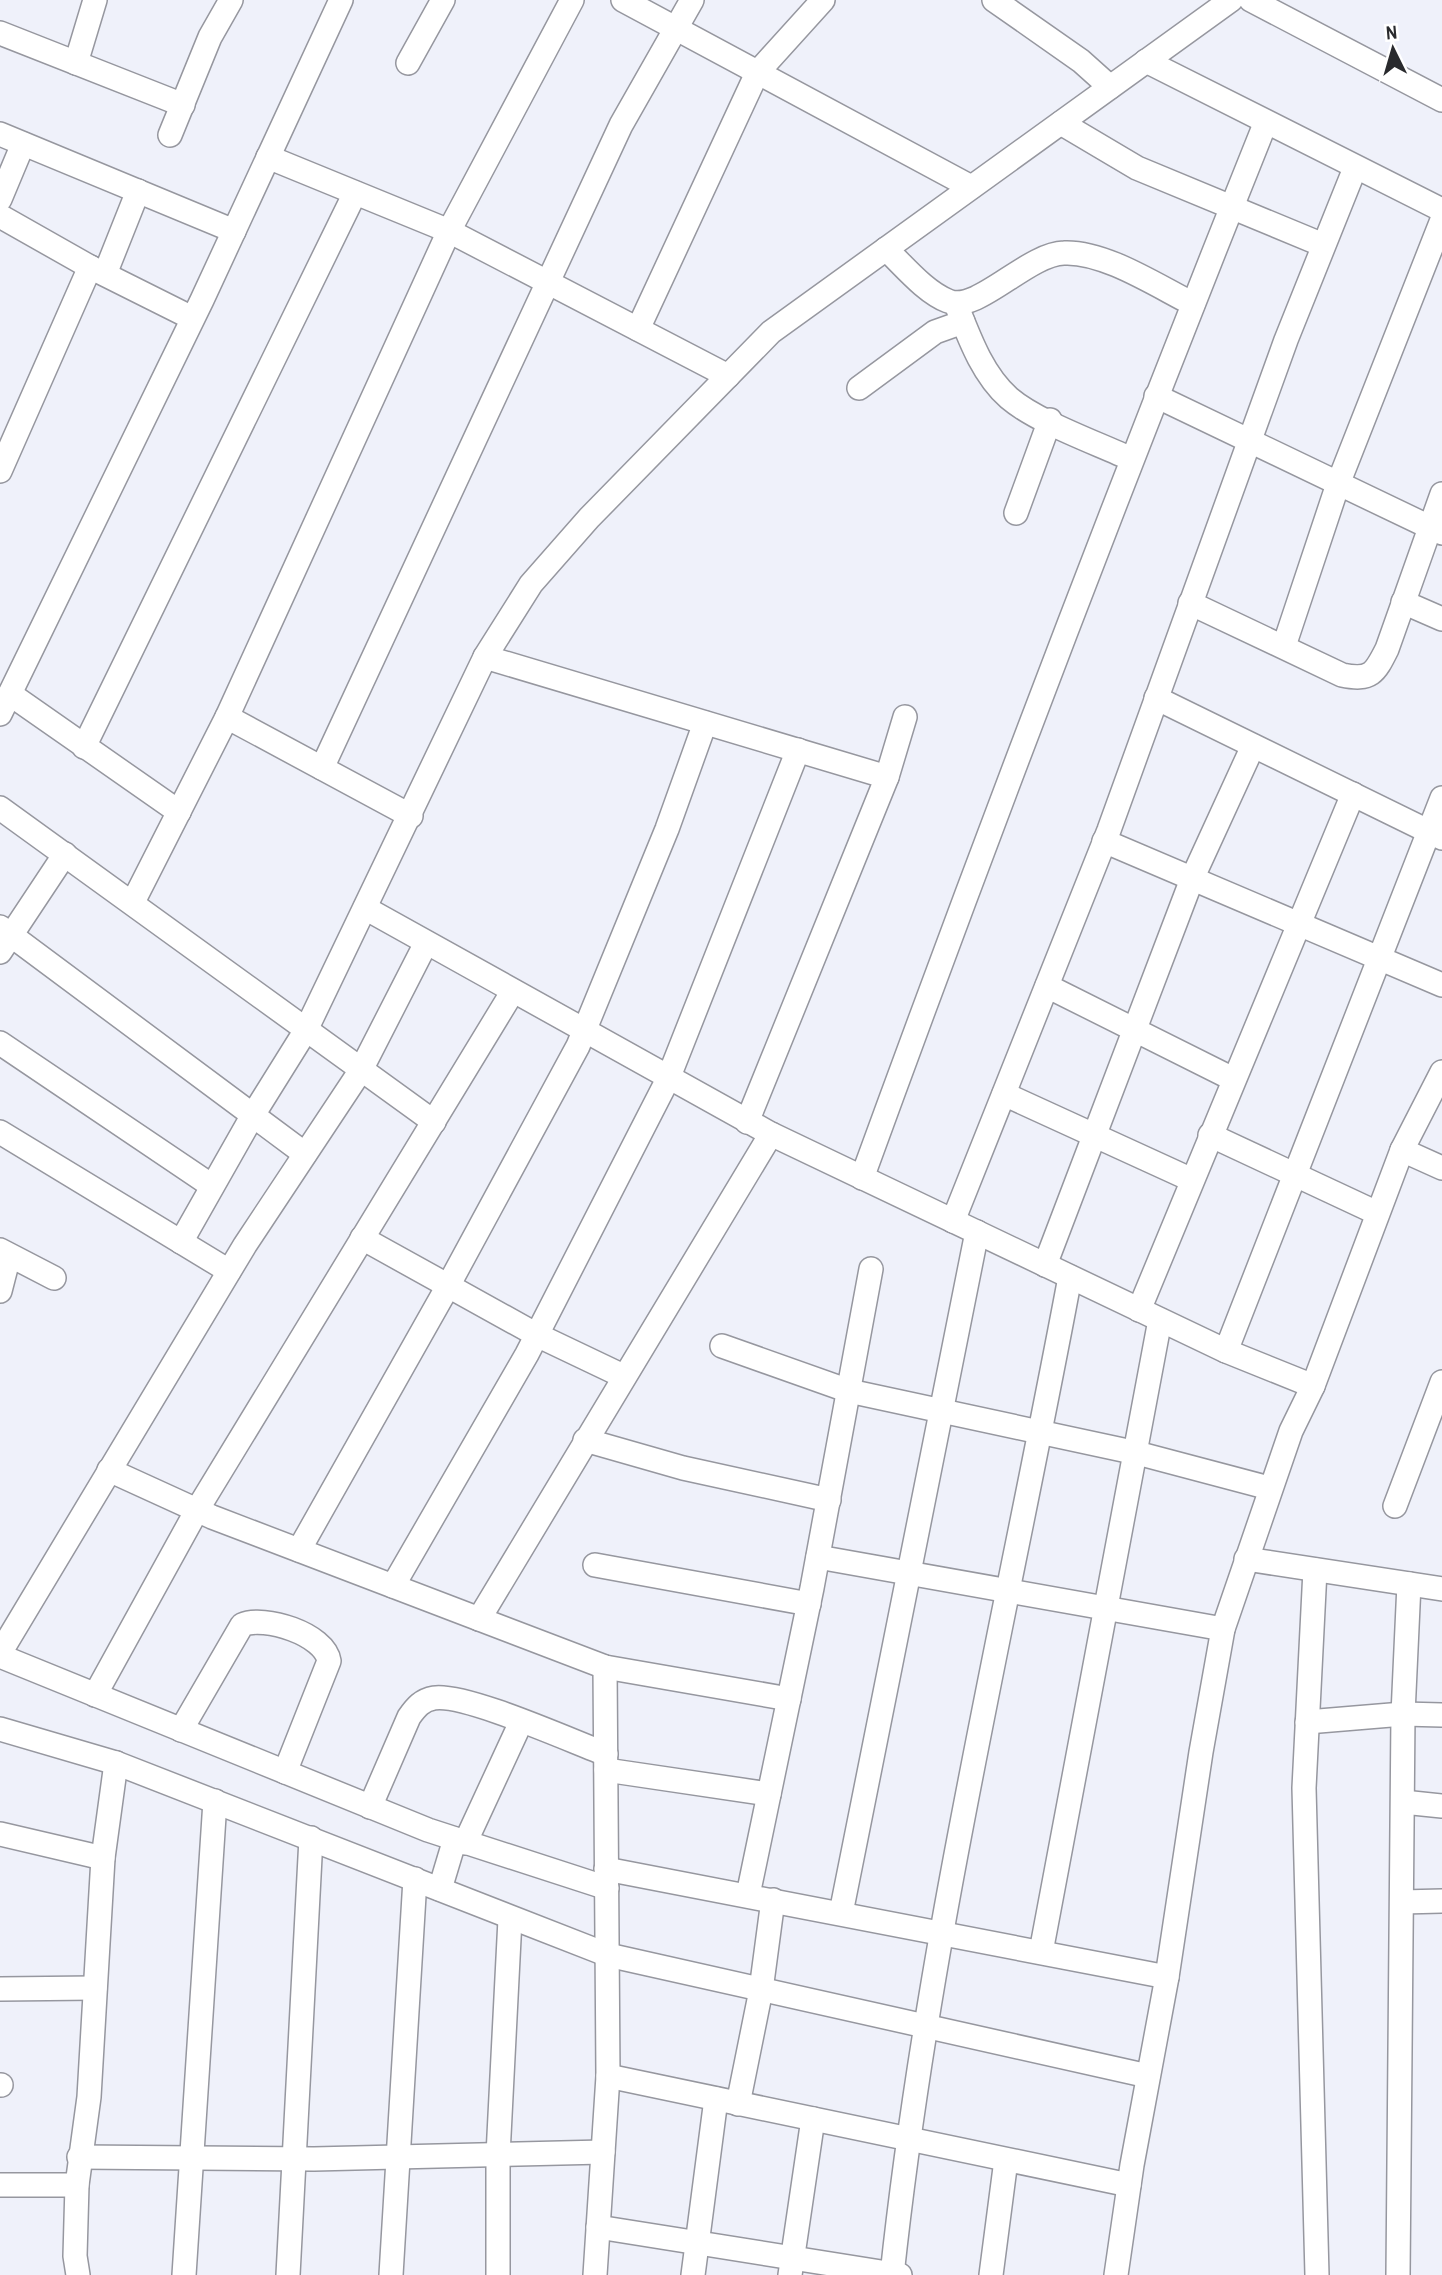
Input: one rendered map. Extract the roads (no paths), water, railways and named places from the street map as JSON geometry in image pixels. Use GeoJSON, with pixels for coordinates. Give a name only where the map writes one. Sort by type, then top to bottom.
{"type":"FeatureCollection","features":[{"type":"Feature","properties":{"kind":"street"},"geometry":{"type":"LineString","coordinates":[[76,64],[95,0]]}},
{"type":"Feature","properties":{"kind":"street"},"geometry":{"type":"LineString","coordinates":[[170,135],[210,37],[231,0]]}},
{"type":"Feature","properties":{"kind":"street"},"geometry":{"type":"LineString","coordinates":[[178,813],[84,747],[5,704],[234,231],[341,0]]}},
{"type":"Feature","properties":{"kind":"street"},"geometry":{"type":"LineString","coordinates":[[408,63],[443,0]]}},
{"type":"Feature","properties":{"kind":"street"},"geometry":{"type":"LineString","coordinates":[[133,902],[227,717],[449,231],[572,0]]}},
{"type":"Feature","properties":{"kind":"street"},"geometry":{"type":"LineString","coordinates":[[623,0],[971,187]]}},
{"type":"Feature","properties":{"kind":"street"},"geometry":{"type":"LineString","coordinates":[[322,768],[621,125],[692,0]]}},
{"type":"Feature","properties":{"kind":"street"},"geometry":{"type":"LineString","coordinates":[[638,329],[757,73],[823,0]]}},
{"type":"Feature","properties":{"kind":"street"},"geometry":{"type":"LineString","coordinates":[[994,0],[1081,61],[1110,87]]}},
{"type":"Feature","properties":{"kind":"street"},"geometry":{"type":"LineString","coordinates":[[181,1242],[253,1115],[306,1030],[485,657],[531,584],[589,518],[771,332],[1231,0]]}},
{"type":"Feature","properties":{"kind":"street"},"geometry":{"type":"LineString","coordinates":[[1251,0],[1442,100]]}},
{"type":"Feature","properties":{"kind":"street"},"geometry":{"type":"LineString","coordinates":[[0,33],[183,105]]}},
{"type":"Feature","properties":{"kind":"street"},"geometry":{"type":"LineString","coordinates":[[1146,61],[1265,124],[1442,210]]}},
{"type":"Feature","properties":{"kind":"street"},"geometry":{"type":"LineString","coordinates":[[1060,123],[1137,168],[1322,245]]}},
{"type":"Feature","properties":{"kind":"street"},"geometry":{"type":"LineString","coordinates":[[862,1178],[983,847],[1131,459],[1265,124]]}},
{"type":"Feature","properties":{"kind":"street"},"geometry":{"type":"LineString","coordinates":[[0,134],[234,231]]}},
{"type":"Feature","properties":{"kind":"street"},"geometry":{"type":"LineString","coordinates":[[0,199],[23,144]]}},
{"type":"Feature","properties":{"kind":"street"},"geometry":{"type":"LineString","coordinates":[[268,157],[449,231],[728,376]]}},
{"type":"Feature","properties":{"kind":"street"},"geometry":{"type":"LineString","coordinates":[[953,1221],[1104,841],[1322,245],[1355,168]]}},
{"type":"Feature","properties":{"kind":"street"},"geometry":{"type":"LineString","coordinates":[[0,471],[138,191]]}},
{"type":"Feature","properties":{"kind":"street"},"geometry":{"type":"LineString","coordinates":[[84,747],[355,193]]}},
{"type":"Feature","properties":{"kind":"street"},"geometry":{"type":"LineString","coordinates":[[0,216],[97,271],[192,318]]}},
{"type":"Feature","properties":{"kind":"street"},"geometry":{"type":"LineString","coordinates":[[1284,646],[1338,484],[1442,220]]}},
{"type":"Feature","properties":{"kind":"street"},"geometry":{"type":"LineString","coordinates":[[886,249],[959,313],[972,347],[990,376],[1009,398],[1049,421],[1131,459]]}},
{"type":"Feature","properties":{"kind":"street"},"geometry":{"type":"LineString","coordinates":[[859,388],[935,332],[969,302],[1047,255],[1090,254],[1193,304]]}},
{"type":"Feature","properties":{"kind":"street"},"geometry":{"type":"LineString","coordinates":[[1156,396],[1436,531]]}},
{"type":"Feature","properties":{"kind":"street"},"geometry":{"type":"LineString","coordinates":[[1016,513],[1049,421]]}},
{"type":"Feature","properties":{"kind":"street"},"geometry":{"type":"LineString","coordinates":[[1191,603],[1342,675],[1359,678],[1369,676],[1377,668],[1387,649],[1403,602],[1436,531],[1442,494]]}},
{"type":"Feature","properties":{"kind":"street"},"geometry":{"type":"LineString","coordinates":[[1403,602],[1442,619]]}},
{"type":"Feature","properties":{"kind":"street"},"geometry":{"type":"LineString","coordinates":[[485,657],[887,777]]}},
{"type":"Feature","properties":{"kind":"street"},"geometry":{"type":"LineString","coordinates":[[1156,698],[1436,834]]}},
{"type":"Feature","properties":{"kind":"street"},"geometry":{"type":"LineString","coordinates":[[227,717],[411,816]]}},
{"type":"Feature","properties":{"kind":"street"},"geometry":{"type":"LineString","coordinates":[[747,1122],[887,777],[905,717]]}},
{"type":"Feature","properties":{"kind":"street"},"geometry":{"type":"LineString","coordinates":[[299,1550],[448,1286],[584,1033],[667,829],[705,723]]}},
{"type":"Feature","properties":{"kind":"street"},"geometry":{"type":"LineString","coordinates":[[1045,1265],[1192,879],[1254,746]]}},
{"type":"Feature","properties":{"kind":"street"},"geometry":{"type":"LineString","coordinates":[[393,1586],[537,1335],[668,1079],[798,750]]}},
{"type":"Feature","properties":{"kind":"street"},"geometry":{"type":"LineString","coordinates":[[1041,1952],[1137,1452],[1149,1315],[1192,1180],[1353,794]]}},
{"type":"Feature","properties":{"kind":"street"},"geometry":{"type":"LineString","coordinates":[[1226,1351],[1380,959],[1436,834],[1442,798]]}},
{"type":"Feature","properties":{"kind":"street"},"geometry":{"type":"LineString","coordinates":[[0,808],[434,1122]]}},
{"type":"Feature","properties":{"kind":"street"},"geometry":{"type":"LineString","coordinates":[[1104,841],[1442,985]]}},
{"type":"Feature","properties":{"kind":"street"},"geometry":{"type":"LineString","coordinates":[[65,855],[4,938],[305,1154]]}},
{"type":"Feature","properties":{"kind":"street"},"geometry":{"type":"LineString","coordinates":[[365,908],[747,1122],[1149,1315],[1313,1387]]}},
{"type":"Feature","properties":{"kind":"street"},"geometry":{"type":"LineString","coordinates":[[426,943],[361,1070],[229,1271],[0,1655],[370,1807],[460,1841],[607,1879],[748,1895],[1167,1978]]}},
{"type":"Feature","properties":{"kind":"street"},"geometry":{"type":"LineString","coordinates":[[1047,986],[1233,1079]]}},
{"type":"Feature","properties":{"kind":"street"},"geometry":{"type":"LineString","coordinates":[[95,1695],[197,1510],[513,990]]}},
{"type":"Feature","properties":{"kind":"street"},"geometry":{"type":"LineString","coordinates":[[0,1043],[212,1186]]}},
{"type":"Feature","properties":{"kind":"street"},"geometry":{"type":"LineString","coordinates":[[1116,2275],[1223,1629],[1269,1488],[1291,1431],[1313,1387],[1402,1150],[1442,1072]]}},
{"type":"Feature","properties":{"kind":"street"},"geometry":{"type":"LineString","coordinates":[[1004,1094],[1192,1180]]}},
{"type":"Feature","properties":{"kind":"street"},"geometry":{"type":"LineString","coordinates":[[0,1132],[229,1271]]}},
{"type":"Feature","properties":{"kind":"street"},"geometry":{"type":"LineString","coordinates":[[479,1619],[622,1376],[771,1134]]}},
{"type":"Feature","properties":{"kind":"street"},"geometry":{"type":"LineString","coordinates":[[1210,1136],[1377,1213]]}},
{"type":"Feature","properties":{"kind":"street"},"geometry":{"type":"LineString","coordinates":[[1402,1150],[1442,1168]]}},
{"type":"Feature","properties":{"kind":"street"},"geometry":{"type":"LineString","coordinates":[[841,1913],[943,1410],[976,1232]]}},
{"type":"Feature","properties":{"kind":"street"},"geometry":{"type":"LineString","coordinates":[[362,1238],[537,1335],[622,1376]]}},
{"type":"Feature","properties":{"kind":"street"},"geometry":{"type":"LineString","coordinates":[[0,1291],[5,1253],[54,1278]]}},
{"type":"Feature","properties":{"kind":"street"},"geometry":{"type":"LineString","coordinates":[[748,1895],[809,1604],[871,1269]]}},
{"type":"Feature","properties":{"kind":"street"},"geometry":{"type":"LineString","coordinates":[[598,2227],[696,2243],[791,2266],[895,2275],[907,2139],[940,1932],[1070,1277]]}},
{"type":"Feature","properties":{"kind":"street"},"geometry":{"type":"LineString","coordinates":[[722,1346],[849,1391],[1137,1452],[1269,1488]]}},
{"type":"Feature","properties":{"kind":"street"},"geometry":{"type":"LineString","coordinates":[[1395,1506],[1442,1382]]}},
{"type":"Feature","properties":{"kind":"street"},"geometry":{"type":"LineString","coordinates":[[585,1440],[683,1468],[829,1500]]}},
{"type":"Feature","properties":{"kind":"street"},"geometry":{"type":"LineString","coordinates":[[109,1470],[197,1510],[605,1667],[789,1699]]}},
{"type":"Feature","properties":{"kind":"street"},"geometry":{"type":"LineString","coordinates":[[818,1556],[1223,1629]]}},
{"type":"Feature","properties":{"kind":"street"},"geometry":{"type":"LineString","coordinates":[[1246,1559],[1442,1589]]}},
{"type":"Feature","properties":{"kind":"street"},"geometry":{"type":"LineString","coordinates":[[595,1565],[809,1604]]}},
{"type":"Feature","properties":{"kind":"street"},"geometry":{"type":"LineString","coordinates":[[1315,1570],[1304,1788],[1317,2275]]}},
{"type":"Feature","properties":{"kind":"street"},"geometry":{"type":"LineString","coordinates":[[1398,2275],[1403,1714],[1409,1584]]}},
{"type":"Feature","properties":{"kind":"street"},"geometry":{"type":"LineString","coordinates":[[181,1730],[235,1632],[242,1625],[252,1620],[266,1621],[302,1633],[321,1644],[328,1653],[329,1661],[285,1772]]}},
{"type":"Feature","properties":{"kind":"street"},"geometry":{"type":"LineString","coordinates":[[595,2275],[608,2076],[605,1667]]}},
{"type":"Feature","properties":{"kind":"street"},"geometry":{"type":"LineString","coordinates":[[370,1807],[409,1717],[417,1706],[438,1698],[469,1702],[521,1722],[606,1762],[769,1794]]}},
{"type":"Feature","properties":{"kind":"street"},"geometry":{"type":"LineString","coordinates":[[1307,1722],[1403,1714],[1442,1715]]}},
{"type":"Feature","properties":{"kind":"street"},"geometry":{"type":"LineString","coordinates":[[440,1889],[460,1841],[521,1722]]}},
{"type":"Feature","properties":{"kind":"street"},"geometry":{"type":"LineString","coordinates":[[0,1728],[116,1763],[608,1955],[1149,2076]]}},
{"type":"Feature","properties":{"kind":"street"},"geometry":{"type":"LineString","coordinates":[[78,2275],[75,2256],[79,2157],[89,2097],[103,1858],[116,1763]]}},
{"type":"Feature","properties":{"kind":"street"},"geometry":{"type":"LineString","coordinates":[[184,2275],[215,1801]]}},
{"type":"Feature","properties":{"kind":"street"},"geometry":{"type":"LineString","coordinates":[[1403,1802],[1442,1806]]}},
{"type":"Feature","properties":{"kind":"street"},"geometry":{"type":"LineString","coordinates":[[0,1834],[103,1858]]}},
{"type":"Feature","properties":{"kind":"street"},"geometry":{"type":"LineString","coordinates":[[288,2275],[311,1838]]}},
{"type":"Feature","properties":{"kind":"street"},"geometry":{"type":"LineString","coordinates":[[391,2275],[415,1879]]}},
{"type":"Feature","properties":{"kind":"street"},"geometry":{"type":"LineString","coordinates":[[693,2275],[696,2243],[727,2101],[761,1990],[773,1900]]}},
{"type":"Feature","properties":{"kind":"street"},"geometry":{"type":"LineString","coordinates":[[1402,1902],[1442,1900]]}},
{"type":"Feature","properties":{"kind":"street"},"geometry":{"type":"LineString","coordinates":[[498,2275],[498,2155],[510,1919]]}},
{"type":"Feature","properties":{"kind":"street"},"geometry":{"type":"LineString","coordinates":[[0,1989],[95,1988]]}},
{"type":"Feature","properties":{"kind":"street"},"geometry":{"type":"LineString","coordinates":[[608,2076],[1129,2185]]}},
{"type":"Feature","properties":{"kind":"street"},"geometry":{"type":"LineString","coordinates":[[791,2266],[813,2119]]}},
{"type":"Feature","properties":{"kind":"street"},"geometry":{"type":"LineString","coordinates":[[79,2157],[294,2159],[603,2152]]}},
{"type":"Feature","properties":{"kind":"street"},"geometry":{"type":"LineString","coordinates":[[991,2275],[1006,2160]]}},
{"type":"Feature","properties":{"kind":"street"},"geometry":{"type":"LineString","coordinates":[[0,2185],[77,2185]]}}]}
